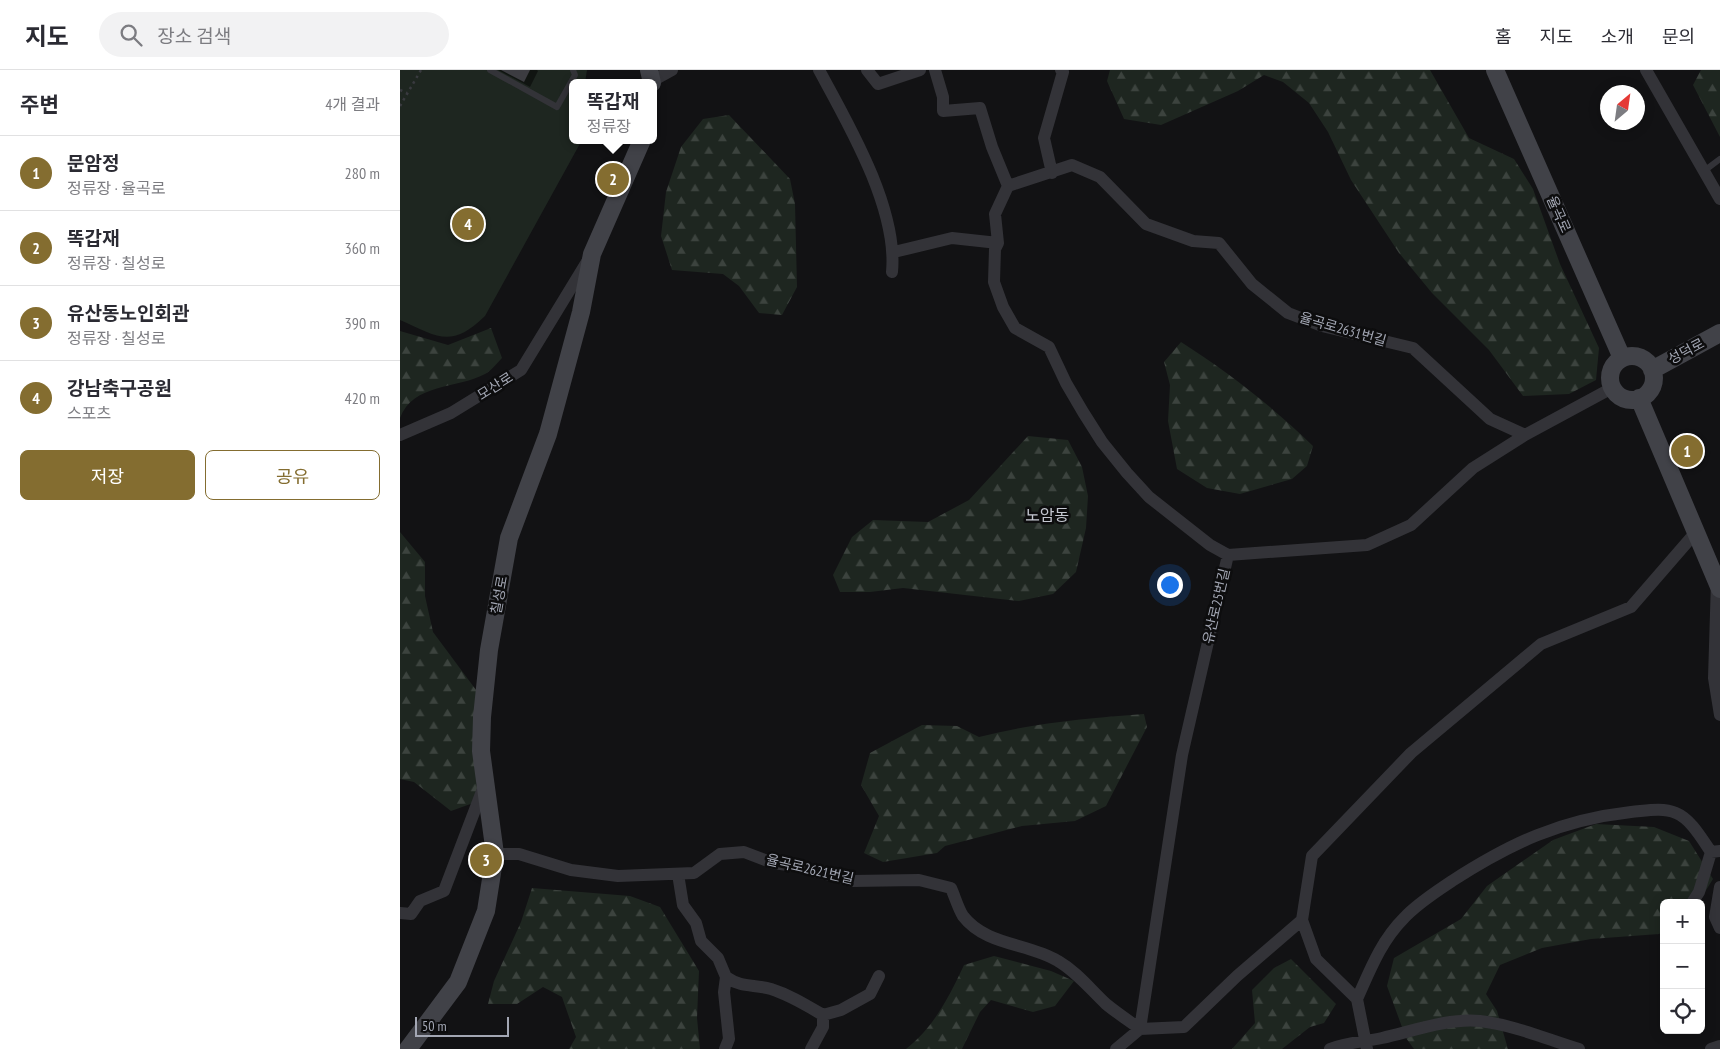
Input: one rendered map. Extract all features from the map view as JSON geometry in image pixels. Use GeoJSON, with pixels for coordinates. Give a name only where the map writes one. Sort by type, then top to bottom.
{"type":"FeatureCollection","features":[{"type":"Feature","properties":{"kind":"street"},"geometry":{"type":"LineString","coordinates":[[651,78],[672,70]]}},
{"type":"Feature","properties":{"kind":"street"},"geometry":{"type":"LineString","coordinates":[[819,70],[865,156],[894,252],[892,272]]}},
{"type":"Feature","properties":{"kind":"street"},"geometry":{"type":"LineString","coordinates":[[867,70],[878,84],[920,70]]}},
{"type":"Feature","properties":{"kind":"street"},"geometry":{"type":"LineString","coordinates":[[894,252],[952,238],[998,243],[995,214],[1008,186],[992,148],[980,108],[943,110],[943,97],[935,70]]}},
{"type":"Feature","properties":{"kind":"street"},"geometry":{"type":"LineString","coordinates":[[1052,173],[1044,138],[1063,72],[1061,70]]}},
{"type":"Feature","properties":{"kind":"street","name":"율곡로"},"geometry":{"type":"LineString","coordinates":[[1495,70],[1622,358]]}},
{"type":"Feature","properties":{"kind":"street"},"geometry":{"type":"LineString","coordinates":[[1646,70],[1720,199]]}},
{"type":"Feature","properties":{"kind":"street","name":"칠성로"},"geometry":{"type":"LineString","coordinates":[[408,1049],[458,982],[486,911],[495,854],[484,786],[481,751],[482,717],[489,650],[509,538],[548,434],[581,312],[592,254],[640,144]]}},
{"type":"Feature","properties":{"kind":"street","name":"율곡로2631번길"},"geometry":{"type":"LineString","coordinates":[[1008,186],[1072,165],[1100,177],[1146,224],[1193,241],[1219,243],[1252,284],[1289,313],[1322,326],[1413,348],[1490,419],[1525,435]]}},
{"type":"Feature","properties":{"kind":"street","name":"유산로25번길"},"geometry":{"type":"LineString","coordinates":[[998,243],[995,249],[994,282],[1003,307],[1015,328],[1049,348],[1066,383],[1102,442],[1149,497],[1210,544],[1228,555],[1182,756],[1140,1029]]}},
{"type":"Feature","properties":{"kind":"street","name":"모산로"},"geometry":{"type":"LineString","coordinates":[[400,435],[451,413],[521,370],[592,254]]}},
{"type":"Feature","properties":{"kind":"street","name":"성덕로"},"geometry":{"type":"LineString","coordinates":[[1652,370],[1720,333]]}},
{"type":"Feature","properties":{"kind":"street"},"geometry":{"type":"LineString","coordinates":[[1636,356],[1648,364],[1652,370],[1653,383],[1650,390],[1639,398],[1625,399],[1612,388],[1610,375],[1612,368],[1622,358],[1636,356]]}},
{"type":"Feature","properties":{"kind":"street"},"geometry":{"type":"LineString","coordinates":[[1228,555],[1367,544],[1411,525],[1472,468],[1525,435],[1612,388]]}},
{"type":"Feature","properties":{"kind":"street"},"geometry":{"type":"LineString","coordinates":[[1639,398],[1718,585],[1714,678],[1720,716]]}},
{"type":"Feature","properties":{"kind":"street"},"geometry":{"type":"LineString","coordinates":[[1357,999],[1316,960],[1302,920],[1312,856],[1411,753],[1541,644],[1631,607],[1696,532]]}},
{"type":"Feature","properties":{"kind":"street"},"geometry":{"type":"LineString","coordinates":[[400,913],[411,914],[420,902],[444,892],[484,786]]}},
{"type":"Feature","properties":{"kind":"street"},"geometry":{"type":"LineString","coordinates":[[1366,1046],[1357,999],[1379,949],[1404,918],[1427,898],[1484,860],[1523,839],[1547,830],[1620,813],[1667,810],[1678,813],[1716,852],[1695,899]]}},
{"type":"Feature","properties":{"kind":"street","name":"율곡로2621번길"},"geometry":{"type":"LineString","coordinates":[[495,854],[519,854],[571,870],[618,876],[694,873],[720,854],[744,852],[773,863],[796,866],[852,880],[919,880],[951,888],[964,916],[978,929],[995,939],[1023,945],[1058,960],[1078,975],[1107,1005],[1140,1029]]}},
{"type":"Feature","properties":{"kind":"street"},"geometry":{"type":"LineString","coordinates":[[678,874],[683,905],[696,923],[701,941],[718,958],[726,977],[724,992],[729,1039],[725,1049]]}},
{"type":"Feature","properties":{"kind":"street"},"geometry":{"type":"LineString","coordinates":[[1720,887],[1715,917],[1720,928]]}},
{"type":"Feature","properties":{"kind":"street"},"geometry":{"type":"LineString","coordinates":[[1116,1049],[1140,1029],[1184,1027],[1237,976],[1302,920]]}},
{"type":"Feature","properties":{"kind":"street"},"geometry":{"type":"LineString","coordinates":[[726,977],[738,985],[768,988],[795,998],[823,1015],[841,1010],[870,994],[879,976]]}},
{"type":"Feature","properties":{"kind":"street"},"geometry":{"type":"LineString","coordinates":[[811,1049],[823,1026],[823,1015]]}},
{"type":"Feature","properties":{"kind":"street"},"geometry":{"type":"LineString","coordinates":[[1330,1049],[1339,1045],[1366,1046],[1448,1023],[1478,1021],[1536,1034],[1579,1049]]}},
{"type":"Feature","properties":{"kind":"street"},"geometry":{"type":"LineString","coordinates":[[1711,1049],[1720,1046]]}},
{"type":"Feature","properties":{"kind":"lane"},"geometry":{"type":"LineString","coordinates":[[490,70],[557,107],[569,86]]}},
{"type":"Feature","properties":{"kind":"lane"},"geometry":{"type":"LineString","coordinates":[[1704,171],[1720,159]]}},
{"type":"Feature","properties":{"kind":"path"},"geometry":{"type":"LineString","coordinates":[[400,106],[421,70]]}},
{"type":"Feature","properties":{"kind":"path"},"geometry":{"type":"LineString","coordinates":[[400,90],[407,93]]}},
{"type":"Feature","properties":{"kind":"green space"},"geometry":{"type":"Polygon","coordinates":[[[400,70],[587,70],[586,79],[569,79],[569,144],[580,144],[485,316],[463,333],[444,337],[400,320],[400,70]]]}},
{"type":"Feature","properties":{"kind":"green space"},"geometry":{"type":"Polygon","coordinates":[[[1110,70],[1430,70],[1469,138],[1514,159],[1533,189],[1560,264],[1599,348],[1596,380],[1569,394],[1523,396],[1489,350],[1432,293],[1399,253],[1351,180],[1328,132],[1309,103],[1283,82],[1264,75],[1238,91],[1161,125],[1124,119],[1107,81],[1110,70]]]}},
{"type":"Feature","properties":{"kind":"green space"},"geometry":{"type":"Polygon","coordinates":[[[1701,70],[1720,70],[1720,137],[1693,85],[1701,70]]]}},
{"type":"Feature","properties":{"kind":"green space"},"geometry":{"type":"Polygon","coordinates":[[[729,115],[790,179],[795,204],[797,287],[782,315],[759,313],[739,286],[723,274],[672,270],[661,236],[666,192],[681,147],[703,119],[729,115]]]}},
{"type":"Feature","properties":{"kind":"green space"},"geometry":{"type":"Polygon","coordinates":[[[491,328],[502,358],[492,369],[474,379],[437,388],[415,398],[406,407],[400,418],[400,331],[448,345],[491,328]]]}},
{"type":"Feature","properties":{"kind":"green space"},"geometry":{"type":"Polygon","coordinates":[[[1181,342],[1216,365],[1250,391],[1313,446],[1307,466],[1292,479],[1240,494],[1207,488],[1177,469],[1168,421],[1170,385],[1164,362],[1181,342]]]}},
{"type":"Feature","properties":{"kind":"green space"},"geometry":{"type":"Polygon","coordinates":[[[1028,436],[1068,440],[1082,467],[1088,496],[1086,528],[1076,572],[1053,594],[1019,601],[903,588],[870,592],[840,592],[833,575],[852,537],[873,520],[928,522],[969,500],[1028,436]]]}},
{"type":"Feature","properties":{"kind":"green space"},"geometry":{"type":"Polygon","coordinates":[[[400,532],[425,562],[425,596],[433,632],[482,698],[482,786],[476,802],[451,811],[414,782],[400,779],[400,532]]]}},
{"type":"Feature","properties":{"kind":"green space"},"geometry":{"type":"Polygon","coordinates":[[[1144,714],[1147,727],[1106,806],[1075,821],[1022,826],[945,846],[937,853],[883,862],[864,853],[879,816],[861,785],[870,753],[922,725],[957,726],[979,737],[1082,719],[1144,714]]]}},
{"type":"Feature","properties":{"kind":"green space"},"geometry":{"type":"Polygon","coordinates":[[[1596,824],[1654,827],[1689,841],[1713,879],[1700,899],[1660,899],[1659,934],[1591,939],[1542,948],[1500,965],[1486,994],[1497,1011],[1508,1049],[1414,1049],[1406,1038],[1387,986],[1394,958],[1461,919],[1487,886],[1553,840],[1596,824]]]}},
{"type":"Feature","properties":{"kind":"green space"},"geometry":{"type":"Polygon","coordinates":[[[532,888],[630,896],[660,907],[699,971],[697,1018],[700,1049],[569,1049],[576,1037],[562,997],[543,987],[517,1004],[488,1004],[494,981],[521,922],[532,888]]]}},
{"type":"Feature","properties":{"kind":"green space"},"geometry":{"type":"Polygon","coordinates":[[[994,956],[1051,971],[1074,981],[1055,1006],[1033,1012],[991,1000],[980,1012],[962,1049],[906,1049],[925,1031],[940,1011],[964,965],[994,956]]]}},
{"type":"Feature","properties":{"kind":"green space"},"geometry":{"type":"Polygon","coordinates":[[[1291,959],[1336,1004],[1324,1023],[1310,1027],[1282,1049],[1232,1049],[1255,1023],[1252,990],[1274,968],[1291,959]]]}},
{"type":"Feature","properties":{"kind":"building"},"geometry":{"type":"Polygon","coordinates":[[[501,70],[530,70],[524,82],[501,70]]]}},
{"type":"Feature","properties":{"kind":"place","name":"똑갑재"},"geometry":{"type":"Point","coordinates":[613,179]}},
{"type":"Feature","properties":{"kind":"place","name":"강남축구공원"},"geometry":{"type":"Point","coordinates":[468,224]}},
{"type":"Feature","properties":{"kind":"place","name":"문암정"},"geometry":{"type":"Point","coordinates":[1687,451]}},
{"type":"Feature","properties":{"kind":"place","name":"유산동노인회관"},"geometry":{"type":"Point","coordinates":[486,860]}},
{"type":"Feature","properties":{"kind":"district","name":"노암동"},"geometry":{"type":"Point","coordinates":[1047,515]}}]}
